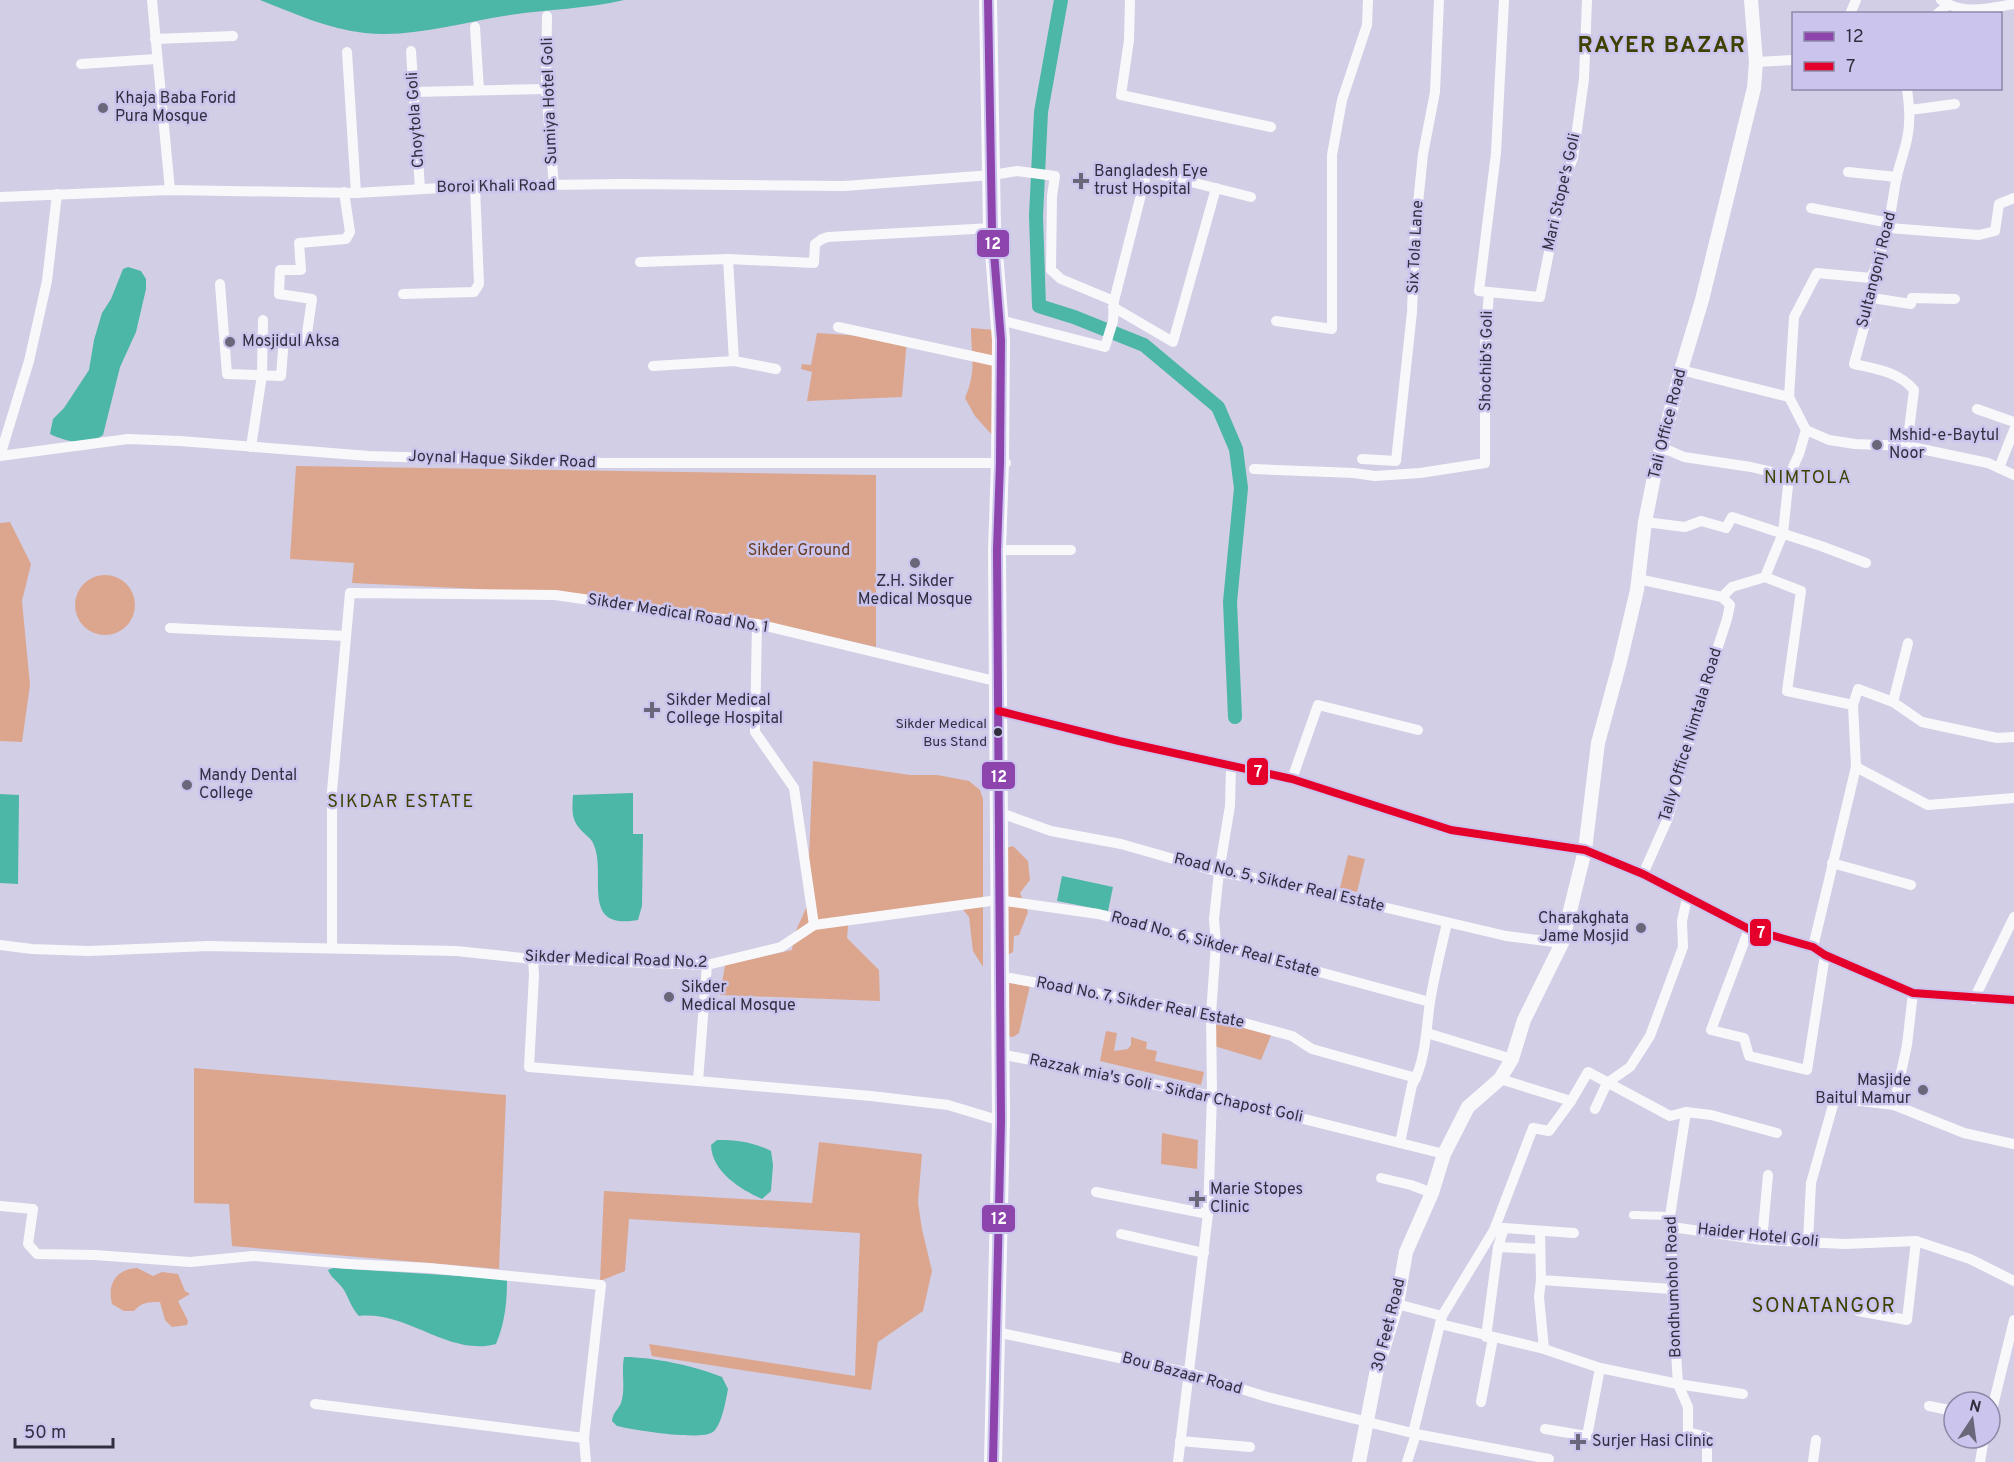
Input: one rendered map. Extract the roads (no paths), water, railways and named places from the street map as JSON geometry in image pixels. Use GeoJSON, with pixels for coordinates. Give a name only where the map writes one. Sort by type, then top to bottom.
{"type":"FeatureCollection","features":[{"type":"Feature","properties":{"kind":"highway"},"geometry":{"type":"LineString","coordinates":[[988,0],[992,228],[1000,320],[1003,463],[997,549],[1001,1121],[993,1462]]}},
{"type":"Feature","properties":{"kind":"street"},"geometry":{"type":"LineString","coordinates":[[152,0],[170,190]]}},
{"type":"Feature","properties":{"kind":"street"},"geometry":{"type":"LineString","coordinates":[[1130,0],[1130,40],[1121,95],[1271,127]]}},
{"type":"Feature","properties":{"kind":"street"},"geometry":{"type":"LineString","coordinates":[[1276,321],[1332,329],[1332,155],[1342,100],[1367,25],[1368,0]]}},
{"type":"Feature","properties":{"kind":"street","name":"Six Tola Lane"},"geometry":{"type":"LineString","coordinates":[[1362,459],[1396,461],[1412,312],[1415,233],[1423,154],[1435,92],[1439,0]]}},
{"type":"Feature","properties":{"kind":"street","name":"Shochib's Goli"},"geometry":{"type":"LineString","coordinates":[[1254,469],[1375,476],[1485,464],[1485,345],[1489,292],[1479,291],[1496,153],[1504,0]]}},
{"type":"Feature","properties":{"kind":"street","name":"Mari Stope's Goli"},"geometry":{"type":"LineString","coordinates":[[1489,292],[1540,297],[1563,182],[1573,158],[1584,80],[1587,0]]}},
{"type":"Feature","properties":{"kind":"street","name":"Tali Office Road"},"geometry":{"type":"LineString","coordinates":[[1512,1059],[1524,1020],[1562,943],[1585,850],[1598,743],[1637,590],[1645,522],[1661,447],[1702,300],[1754,88],[1756,62],[1751,0]]}},
{"type":"Feature","properties":{"kind":"street"},"geometry":{"type":"LineString","coordinates":[[1945,2],[1971,11],[2014,4]]}},
{"type":"Feature","properties":{"kind":"street","name":"Sumiya Hotel Goli"},"geometry":{"type":"LineString","coordinates":[[547,16],[546,89],[554,186]]}},
{"type":"Feature","properties":{"kind":"street"},"geometry":{"type":"LineString","coordinates":[[476,27],[479,90]]}},
{"type":"Feature","properties":{"kind":"street"},"geometry":{"type":"LineString","coordinates":[[155,39],[233,36]]}},
{"type":"Feature","properties":{"kind":"street","name":"Choytola Goli"},"geometry":{"type":"LineString","coordinates":[[411,51],[420,189]]}},
{"type":"Feature","properties":{"kind":"street"},"geometry":{"type":"LineString","coordinates":[[347,52],[356,193]]}},
{"type":"Feature","properties":{"kind":"street"},"geometry":{"type":"LineString","coordinates":[[81,64],[156,59]]}},
{"type":"Feature","properties":{"kind":"street"},"geometry":{"type":"LineString","coordinates":[[1756,62],[1792,60]]}},
{"type":"Feature","properties":{"kind":"street"},"geometry":{"type":"LineString","coordinates":[[414,92],[546,89]]}},
{"type":"Feature","properties":{"kind":"street","name":"Sultangonj Road"},"geometry":{"type":"LineString","coordinates":[[1906,90],[1910,110],[1908,136],[1897,177],[1882,253],[1871,278],[1874,282],[1872,298],[1854,364],[1884,371],[1905,380],[1914,390],[1907,446]]}},
{"type":"Feature","properties":{"kind":"street"},"geometry":{"type":"LineString","coordinates":[[1910,110],[1955,104]]}},
{"type":"Feature","properties":{"kind":"street","name":"Boroi Khali Road"},"geometry":{"type":"LineString","coordinates":[[0,197],[170,190],[356,193],[475,186],[623,184],[844,186],[992,175],[1017,171],[1055,176],[1052,196],[1051,270],[1061,279],[1113,304]]}},
{"type":"Feature","properties":{"kind":"street"},"geometry":{"type":"LineString","coordinates":[[1000,320],[1105,347],[1113,321],[1113,304],[1147,171],[1251,197]]}},
{"type":"Feature","properties":{"kind":"street"},"geometry":{"type":"LineString","coordinates":[[1848,172],[1897,177]]}},
{"type":"Feature","properties":{"kind":"street"},"geometry":{"type":"LineString","coordinates":[[403,294],[474,292],[478,289],[475,186]]}},
{"type":"Feature","properties":{"kind":"street"},"geometry":{"type":"LineString","coordinates":[[1113,304],[1173,342],[1216,188]]}},
{"type":"Feature","properties":{"kind":"street"},"geometry":{"type":"LineString","coordinates":[[220,284],[227,374],[281,376],[284,338],[306,340],[312,299],[279,294],[280,270],[301,270],[299,243],[346,239],[350,232],[344,192]]}},
{"type":"Feature","properties":{"kind":"street"},"geometry":{"type":"LineString","coordinates":[[0,456],[29,361],[45,293],[57,194]]}},
{"type":"Feature","properties":{"kind":"street"},"geometry":{"type":"LineString","coordinates":[[1811,208],[1889,225],[1979,235],[1995,231],[1999,204],[2014,198]]}},
{"type":"Feature","properties":{"kind":"street"},"geometry":{"type":"LineString","coordinates":[[640,262],[728,259],[814,263],[815,244],[828,237],[992,228]]}},
{"type":"Feature","properties":{"kind":"street"},"geometry":{"type":"LineString","coordinates":[[728,259],[734,361]]}},
{"type":"Feature","properties":{"kind":"street"},"geometry":{"type":"LineString","coordinates":[[1871,278],[1817,273],[1794,317],[1789,397],[1806,430],[1829,440],[1855,444],[1907,446],[1988,463],[2014,475]]}},
{"type":"Feature","properties":{"kind":"street"},"geometry":{"type":"LineString","coordinates":[[1872,298],[1911,304],[1912,298],[1955,299]]}},
{"type":"Feature","properties":{"kind":"street"},"geometry":{"type":"LineString","coordinates":[[251,447],[262,375],[263,320]]}},
{"type":"Feature","properties":{"kind":"street"},"geometry":{"type":"LineString","coordinates":[[838,327],[1002,363]]}},
{"type":"Feature","properties":{"kind":"street"},"geometry":{"type":"LineString","coordinates":[[653,366],[734,361],[776,369]]}},
{"type":"Feature","properties":{"kind":"street"},"geometry":{"type":"LineString","coordinates":[[1681,370],[1789,397]]}},
{"type":"Feature","properties":{"kind":"street"},"geometry":{"type":"LineString","coordinates":[[1977,410],[2014,422]]}},
{"type":"Feature","properties":{"kind":"street"},"geometry":{"type":"LineString","coordinates":[[1765,577],[1783,533],[1789,476],[1806,430]]}},
{"type":"Feature","properties":{"kind":"street"},"geometry":{"type":"LineString","coordinates":[[1999,468],[2014,430]]}},
{"type":"Feature","properties":{"kind":"street","name":"Joynal Haque Sikder Road"},"geometry":{"type":"LineString","coordinates":[[0,456],[128,439],[369,456],[606,463],[1003,463]]}},
{"type":"Feature","properties":{"kind":"street"},"geometry":{"type":"LineString","coordinates":[[1661,447],[1684,457],[1751,467],[1789,476]]}},
{"type":"Feature","properties":{"kind":"street"},"geometry":{"type":"LineString","coordinates":[[1645,522],[1685,527],[1701,521],[1726,528],[1732,517],[1866,563]]}},
{"type":"Feature","properties":{"kind":"street"},"geometry":{"type":"LineString","coordinates":[[997,549],[1071,550]]}},
{"type":"Feature","properties":{"kind":"street"},"geometry":{"type":"LineString","coordinates":[[1638,579],[1722,597],[1732,587],[1765,577],[1801,591],[1787,691],[1853,705]]}},
{"type":"Feature","properties":{"kind":"street","name":"Sikder Medical Road No. 1"},"geometry":{"type":"LineString","coordinates":[[346,636],[350,592],[555,595],[757,624],[999,682]]}},
{"type":"Feature","properties":{"kind":"street","name":"Tally Office Nimtala Road"},"geometry":{"type":"LineString","coordinates":[[1642,874],[1668,818],[1700,702],[1727,619],[1730,605],[1722,597]]}},
{"type":"Feature","properties":{"kind":"street"},"geometry":{"type":"LineString","coordinates":[[757,624],[755,732],[794,788],[814,925]]}},
{"type":"Feature","properties":{"kind":"street"},"geometry":{"type":"LineString","coordinates":[[170,628],[346,636],[332,791],[332,948]]}},
{"type":"Feature","properties":{"kind":"street"},"geometry":{"type":"LineString","coordinates":[[1893,702],[1908,643]]}},
{"type":"Feature","properties":{"kind":"street"},"geometry":{"type":"LineString","coordinates":[[1813,947],[1856,767],[1853,705],[1858,689],[1893,702],[1922,722],[1997,738],[2014,737]]}},
{"type":"Feature","properties":{"kind":"street"},"geometry":{"type":"LineString","coordinates":[[1292,779],[1318,705],[1418,730]]}},
{"type":"Feature","properties":{"kind":"street"},"geometry":{"type":"LineString","coordinates":[[999,711],[1119,741],[1292,779],[1451,830],[1585,850],[1642,874],[1749,929],[1813,947],[1825,955],[1913,993],[2014,1000]]}},
{"type":"Feature","properties":{"kind":"street"},"geometry":{"type":"LineString","coordinates":[[1178,1462],[1208,1214],[1212,1096],[1211,1014],[1216,944],[1214,920],[1230,806],[1231,765]]}},
{"type":"Feature","properties":{"kind":"street"},"geometry":{"type":"LineString","coordinates":[[1856,767],[1928,805],[2014,798]]}},
{"type":"Feature","properties":{"kind":"street","name":"Road No. 5, Sikder Real Estate"},"geometry":{"type":"LineString","coordinates":[[998,812],[1051,831],[1121,844],[1219,872],[1277,882],[1506,936],[1562,943]]}},
{"type":"Feature","properties":{"kind":"street"},"geometry":{"type":"LineString","coordinates":[[1832,863],[1911,885]]}},
{"type":"Feature","properties":{"kind":"street"},"geometry":{"type":"LineString","coordinates":[[1595,1109],[1607,1083],[1630,1067],[1650,1036],[1683,947],[1682,921],[1687,898]]}},
{"type":"Feature","properties":{"kind":"street","name":"Sikder Medical Road No.2"},"geometry":{"type":"LineString","coordinates":[[0,945],[32,949],[89,951],[208,946],[456,951],[532,959],[707,965],[781,947],[814,925],[998,900]]}},
{"type":"Feature","properties":{"kind":"street","name":"Road No. 6, Sikder Real Estate"},"geometry":{"type":"LineString","coordinates":[[998,900],[1098,914],[1430,1002]]}},
{"type":"Feature","properties":{"kind":"street"},"geometry":{"type":"LineString","coordinates":[[1974,999],[2014,917]]}},
{"type":"Feature","properties":{"kind":"street"},"geometry":{"type":"LineString","coordinates":[[1400,1143],[1412,1085],[1416,1078],[1427,1033],[1430,1002],[1446,923]]}},
{"type":"Feature","properties":{"kind":"street"},"geometry":{"type":"LineString","coordinates":[[1749,929],[1711,1030],[1744,1038],[1749,1056],[1807,1070],[1825,955]]}},
{"type":"Feature","properties":{"kind":"street"},"geometry":{"type":"LineString","coordinates":[[532,959],[534,975],[529,1067],[871,1096],[948,1105],[1001,1121]]}},
{"type":"Feature","properties":{"kind":"street"},"geometry":{"type":"LineString","coordinates":[[698,1081],[707,965]]}},
{"type":"Feature","properties":{"kind":"street","name":"Road No. 7, Sikder Real Estate"},"geometry":{"type":"LineString","coordinates":[[999,976],[1211,1014],[1292,1036],[1312,1049],[1416,1078]]}},
{"type":"Feature","properties":{"kind":"street"},"geometry":{"type":"LineString","coordinates":[[1894,1105],[1906,1046],[1913,993]]}},
{"type":"Feature","properties":{"kind":"street"},"geometry":{"type":"LineString","coordinates":[[1427,1033],[1512,1059]]}},
{"type":"Feature","properties":{"kind":"street","name":"Razzak mia's Goli - Sikdar Chapost Goli"},"geometry":{"type":"LineString","coordinates":[[1000,1054],[1212,1096],[1444,1154]]}},
{"type":"Feature","properties":{"kind":"street","name":"30 Feet Road"},"geometry":{"type":"LineString","coordinates":[[1359,1462],[1377,1369],[1396,1304],[1406,1252],[1432,1193],[1444,1154],[1468,1107],[1500,1079],[1512,1059]]}},
{"type":"Feature","properties":{"kind":"street"},"geometry":{"type":"LineString","coordinates":[[1407,1462],[1441,1320],[1499,1229],[1533,1128],[1549,1131],[1571,1101],[1588,1072],[1670,1116],[1686,1112],[1712,1115],[1777,1132]]}},
{"type":"Feature","properties":{"kind":"street"},"geometry":{"type":"LineString","coordinates":[[1500,1079],[1571,1101]]}},
{"type":"Feature","properties":{"kind":"street"},"geometry":{"type":"LineString","coordinates":[[1808,1242],[1811,1183],[1835,1098],[1894,1105],[1964,1133],[2014,1144]]}},
{"type":"Feature","properties":{"kind":"street","name":"Bondhumohol Road"},"geometry":{"type":"LineString","coordinates":[[1686,1112],[1671,1222],[1672,1289],[1678,1384],[1688,1407],[1688,1432],[1707,1437],[1707,1462]]}},
{"type":"Feature","properties":{"kind":"street"},"geometry":{"type":"LineString","coordinates":[[1762,1240],[1768,1175]]}},
{"type":"Feature","properties":{"kind":"street"},"geometry":{"type":"LineString","coordinates":[[1381,1178],[1432,1193]]}},
{"type":"Feature","properties":{"kind":"street"},"geometry":{"type":"LineString","coordinates":[[1096,1192],[1208,1214]]}},
{"type":"Feature","properties":{"kind":"street"},"geometry":{"type":"LineString","coordinates":[[0,1206],[33,1209],[28,1244],[38,1254],[95,1255],[190,1262],[253,1256],[429,1268],[601,1285],[584,1438],[585,1462]]}},
{"type":"Feature","properties":{"kind":"street"},"geometry":{"type":"LineString","coordinates":[[1633,1215],[1671,1222]]}},
{"type":"Feature","properties":{"kind":"street","name":"Haider Hotel Goli"},"geometry":{"type":"LineString","coordinates":[[1671,1222],[1762,1240],[1845,1244],[1916,1242],[1970,1259],[2014,1281]]}},
{"type":"Feature","properties":{"kind":"street"},"geometry":{"type":"LineString","coordinates":[[1499,1229],[1574,1233]]}},
{"type":"Feature","properties":{"kind":"street"},"geometry":{"type":"LineString","coordinates":[[1481,1402],[1499,1229]]}},
{"type":"Feature","properties":{"kind":"street"},"geometry":{"type":"LineString","coordinates":[[1540,1232],[1539,1297],[1544,1349]]}},
{"type":"Feature","properties":{"kind":"street"},"geometry":{"type":"LineString","coordinates":[[1121,1234],[1204,1253]]}},
{"type":"Feature","properties":{"kind":"street"},"geometry":{"type":"LineString","coordinates":[[1858,1311],[1907,1320],[1916,1242]]}},
{"type":"Feature","properties":{"kind":"street"},"geometry":{"type":"LineString","coordinates":[[1498,1247],[1540,1249]]}},
{"type":"Feature","properties":{"kind":"street"},"geometry":{"type":"LineString","coordinates":[[1541,1274],[1672,1289]]}},
{"type":"Feature","properties":{"kind":"street"},"geometry":{"type":"LineString","coordinates":[[1396,1304],[1489,1337],[1544,1349],[1600,1368],[1743,1394]]}},
{"type":"Feature","properties":{"kind":"street"},"geometry":{"type":"LineString","coordinates":[[1997,1390],[2014,1320]]}},
{"type":"Feature","properties":{"kind":"street","name":"Bou Bazaar Road"},"geometry":{"type":"LineString","coordinates":[[996,1332],[1190,1373],[1267,1397],[1415,1434],[1549,1459]]}},
{"type":"Feature","properties":{"kind":"street"},"geometry":{"type":"LineString","coordinates":[[1545,1429],[1587,1436],[1600,1368]]}},
{"type":"Feature","properties":{"kind":"street"},"geometry":{"type":"LineString","coordinates":[[315,1404],[584,1438]]}},
{"type":"Feature","properties":{"kind":"street"},"geometry":{"type":"LineString","coordinates":[[1929,1406],[1942,1409]]}},
{"type":"Feature","properties":{"kind":"street"},"geometry":{"type":"LineString","coordinates":[[1814,1462],[1816,1440]]}},
{"type":"Feature","properties":{"kind":"street"},"geometry":{"type":"LineString","coordinates":[[1180,1441],[1250,1447]]}},
{"type":"Feature","properties":{"kind":"waterway"},"geometry":{"type":"LineString","coordinates":[[1061,0],[1041,112],[1036,216],[1039,306],[1074,317],[1144,345],[1218,407],[1236,449],[1241,488],[1230,602],[1235,717]]}},
{"type":"Feature","properties":{"kind":"place","name":"Khaja Baba Forid Pura Mosque"},"geometry":{"type":"Point","coordinates":[103,108]}},
{"type":"Feature","properties":{"kind":"place","name":"Bangladesh Eye trust Hospital"},"geometry":{"type":"Point","coordinates":[1081,181]}},
{"type":"Feature","properties":{"kind":"place","name":"Mosjidul Aksa"},"geometry":{"type":"Point","coordinates":[230,342]}},
{"type":"Feature","properties":{"kind":"place","name":"Mshid-e-Baytul Noor"},"geometry":{"type":"Point","coordinates":[1877,445]}},
{"type":"Feature","properties":{"kind":"place","name":"Z.H. Sikder Medical Mosque"},"geometry":{"type":"Point","coordinates":[915,563]}},
{"type":"Feature","properties":{"kind":"place","name":"Sikder Medical College Hospital"},"geometry":{"type":"Point","coordinates":[652,710]}},
{"type":"Feature","properties":{"kind":"place","name":"Sikder Medical Bus Stand"},"geometry":{"type":"Point","coordinates":[998,732]}},
{"type":"Feature","properties":{"kind":"place","name":"Mandy Dental College"},"geometry":{"type":"Point","coordinates":[187,785]}},
{"type":"Feature","properties":{"kind":"place","name":"Charakghata Jame Mosjid"},"geometry":{"type":"Point","coordinates":[1641,928]}},
{"type":"Feature","properties":{"kind":"place","name":"Sikder Medical Mosque"},"geometry":{"type":"Point","coordinates":[669,997]}},
{"type":"Feature","properties":{"kind":"place","name":"Masjide Baitul Mamur"},"geometry":{"type":"Point","coordinates":[1923,1090]}},
{"type":"Feature","properties":{"kind":"place","name":"Marie Stopes Clinic"},"geometry":{"type":"Point","coordinates":[1197,1199]}},
{"type":"Feature","properties":{"kind":"place","name":"Surjer Hasi Clinic"},"geometry":{"type":"Point","coordinates":[1578,1442]}},
{"type":"Feature","properties":{"kind":"district","name":"RAYER BAZAR"},"geometry":{"type":"Point","coordinates":[1662,46]}},
{"type":"Feature","properties":{"kind":"district","name":"NIMTOLA"},"geometry":{"type":"Point","coordinates":[1808,478]}},
{"type":"Feature","properties":{"kind":"district","name":"SIKDAR ESTATE"},"geometry":{"type":"Point","coordinates":[401,802]}},
{"type":"Feature","properties":{"kind":"district","name":"SONATANGOR"},"geometry":{"type":"Point","coordinates":[1824,1307]}},
{"type":"Feature","properties":{"kind":"park label","name":"Sikder Ground"},"geometry":{"type":"Point","coordinates":[799,551]}}]}
